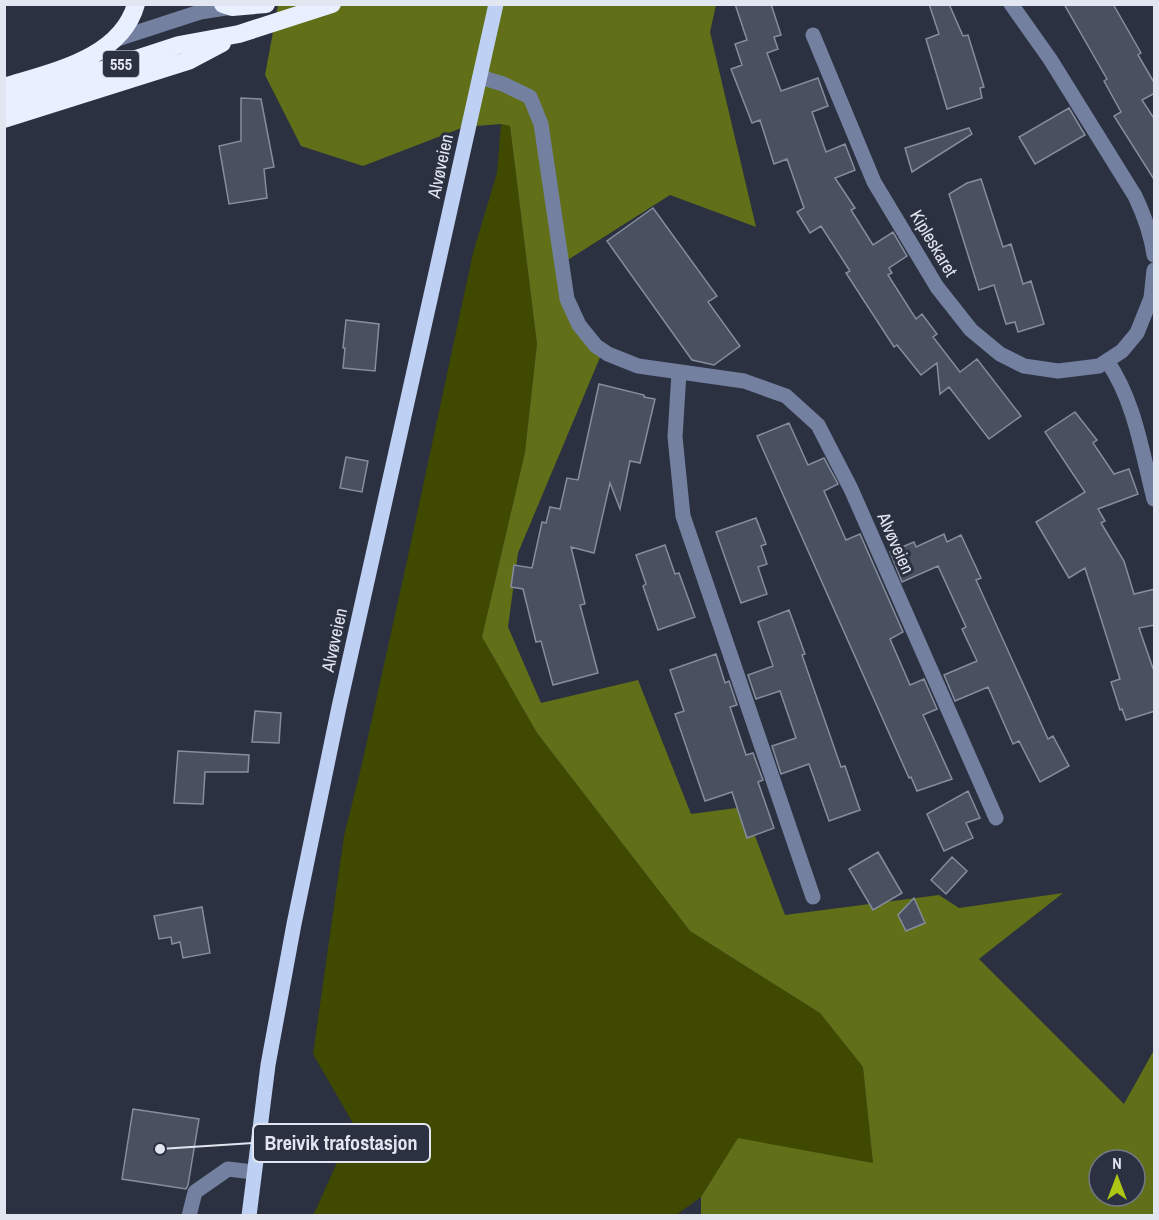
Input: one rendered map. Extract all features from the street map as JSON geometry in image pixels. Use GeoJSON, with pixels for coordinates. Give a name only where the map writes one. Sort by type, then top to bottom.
{"type":"FeatureCollection","features":[{"type":"Feature","properties":{"kind":"highway","name":"555"},"geometry":{"type":"LineString","coordinates":[[4,87],[73,64],[117,39],[130,21],[136,4]]}},
{"type":"Feature","properties":{"kind":"highway","name":"555"},"geometry":{"type":"LineString","coordinates":[[227,6],[266,4]]}},
{"type":"Feature","properties":{"kind":"highway","name":"555"},"geometry":{"type":"LineString","coordinates":[[4,102],[179,45],[239,34],[332,4]]}},
{"type":"Feature","properties":{"kind":"highway","name":"555"},"geometry":{"type":"LineString","coordinates":[[4,119],[188,61],[239,34]]}},
{"type":"Feature","properties":{"kind":"main road","name":"Alvøveien"},"geometry":{"type":"LineString","coordinates":[[249,1215],[270,1054],[300,891],[421,334],[442,253],[496,4]]}},
{"type":"Feature","properties":{"kind":"street"},"geometry":{"type":"LineString","coordinates":[[1011,4],[1050,59],[1135,196],[1146,218],[1155,255]]}},
{"type":"Feature","properties":{"kind":"street","name":"555"},"geometry":{"type":"LineString","coordinates":[[117,39],[200,12],[227,6]]}},
{"type":"Feature","properties":{"kind":"street","name":"Kipleskaret"},"geometry":{"type":"LineString","coordinates":[[813,34],[874,182],[937,287],[972,330],[1000,354],[1024,366],[1058,371],[1099,366],[1122,351],[1137,333],[1151,298],[1155,270]]}},
{"type":"Feature","properties":{"kind":"street","name":"Alvøveien"},"geometry":{"type":"LineString","coordinates":[[480,77],[503,84],[530,97],[541,123],[567,299],[579,325],[596,346],[608,354],[638,366],[679,374],[744,381],[786,396],[818,425],[851,489],[996,818]]}},
{"type":"Feature","properties":{"kind":"street"},"geometry":{"type":"LineString","coordinates":[[1107,361],[1121,383],[1135,424],[1155,499]]}},
{"type":"Feature","properties":{"kind":"street"},"geometry":{"type":"LineString","coordinates":[[679,374],[675,437],[682,516],[813,897]]}},
{"type":"Feature","properties":{"kind":"street"},"geometry":{"type":"LineString","coordinates":[[189,1215],[195,1192],[228,1169],[253,1172]]}},
{"type":"Feature","properties":{"kind":"green space"},"geometry":{"type":"Polygon","coordinates":[[[278,5],[716,5],[710,32],[756,227],[670,195],[563,263],[572,315],[601,355],[518,553],[508,627],[541,703],[638,680],[691,814],[744,807],[785,915],[939,895],[959,908],[1063,893],[979,959],[1124,1104],[1154,1050],[1154,1215],[701,1215],[701,1197],[738,1138],[873,1163],[863,1067],[820,1013],[690,931],[537,733],[482,637],[525,452],[537,344],[510,126],[501,124],[464,127],[363,166],[301,146],[265,75],[278,5]]]}},
{"type":"Feature","properties":{"kind":"green space"},"geometry":{"type":"Polygon","coordinates":[[[501,124],[510,126],[537,344],[525,452],[482,637],[537,733],[690,931],[820,1013],[863,1067],[873,1163],[738,1139],[701,1197],[676,1215],[313,1216],[354,1125],[313,1054],[344,836],[405,570],[473,253],[497,173],[501,124]]]}},
{"type":"Feature","properties":{"kind":"building"},"geometry":{"type":"Polygon","coordinates":[[[735,4],[771,4],[781,35],[774,37],[778,49],[767,53],[781,91],[818,78],[828,106],[812,112],[826,152],[845,144],[855,170],[835,178],[855,208],[851,210],[873,245],[893,232],[907,256],[889,268],[892,273],[888,275],[916,319],[922,314],[937,334],[933,337],[960,372],[977,359],[1021,416],[989,439],[949,387],[940,394],[937,363],[921,375],[897,345],[894,347],[846,273],[850,271],[821,226],[810,233],[797,212],[804,208],[787,159],[774,164],[760,120],[752,123],[731,69],[742,65],[735,44],[747,40],[735,4]]]}},
{"type":"Feature","properties":{"kind":"building"},"geometry":{"type":"Polygon","coordinates":[[[929,4],[949,4],[963,36],[968,35],[984,87],[980,88],[982,98],[947,109],[926,39],[939,34],[929,4]]]}},
{"type":"Feature","properties":{"kind":"building"},"geometry":{"type":"Polygon","coordinates":[[[1064,4],[1113,4],[1141,53],[1138,55],[1155,84],[1155,93],[1142,100],[1155,120],[1155,181],[1114,116],[1121,112],[1104,81],[1107,79],[1064,4]]]}},
{"type":"Feature","properties":{"kind":"building"},"geometry":{"type":"Polygon","coordinates":[[[241,98],[261,99],[274,167],[264,169],[267,198],[229,204],[219,146],[241,141],[241,98]]]}},
{"type":"Feature","properties":{"kind":"building"},"geometry":{"type":"Polygon","coordinates":[[[1069,108],[1085,135],[1035,164],[1019,137],[1069,108]]]}},
{"type":"Feature","properties":{"kind":"building"},"geometry":{"type":"Polygon","coordinates":[[[969,128],[972,134],[912,172],[905,148],[969,128]]]}},
{"type":"Feature","properties":{"kind":"building"},"geometry":{"type":"Polygon","coordinates":[[[981,179],[1003,247],[1011,244],[1023,284],[1031,281],[1044,324],[1018,332],[1015,322],[1006,324],[994,285],[979,290],[949,194],[967,183],[981,179]]]}},
{"type":"Feature","properties":{"kind":"building"},"geometry":{"type":"Polygon","coordinates":[[[653,208],[717,296],[708,302],[740,346],[714,365],[692,360],[607,241],[653,208]]]}},
{"type":"Feature","properties":{"kind":"building"},"geometry":{"type":"Polygon","coordinates":[[[346,320],[379,324],[375,371],[343,368],[346,320]]]}},
{"type":"Feature","properties":{"kind":"building"},"geometry":{"type":"Polygon","coordinates":[[[599,384],[655,399],[640,463],[630,461],[620,509],[610,483],[594,553],[571,547],[585,604],[580,605],[598,673],[553,685],[541,641],[536,642],[523,589],[511,587],[514,565],[532,568],[542,522],[546,523],[550,507],[560,509],[567,478],[578,480],[599,384]]]}},
{"type":"Feature","properties":{"kind":"building"},"geometry":{"type":"Polygon","coordinates":[[[1075,412],[1097,440],[1093,443],[1114,474],[1129,469],[1138,494],[1098,509],[1105,521],[1101,523],[1124,561],[1134,594],[1155,589],[1155,625],[1139,628],[1155,674],[1155,711],[1126,720],[1122,709],[1120,710],[1111,682],[1120,679],[1085,568],[1069,578],[1036,522],[1085,492],[1045,432],[1075,412]]]}},
{"type":"Feature","properties":{"kind":"building"},"geometry":{"type":"Polygon","coordinates":[[[789,423],[808,465],[824,458],[838,484],[824,491],[846,540],[860,534],[903,632],[890,639],[910,685],[924,679],[937,709],[923,715],[952,779],[917,791],[911,777],[909,778],[757,436],[789,423]]]}},
{"type":"Feature","properties":{"kind":"building"},"geometry":{"type":"Polygon","coordinates":[[[346,457],[368,461],[362,492],[340,488],[346,457]]]}},
{"type":"Feature","properties":{"kind":"building"},"geometry":{"type":"Polygon","coordinates":[[[756,518],[766,544],[761,546],[767,564],[758,567],[767,594],[741,603],[716,532],[756,518]]]}},
{"type":"Feature","properties":{"kind":"building"},"geometry":{"type":"Polygon","coordinates":[[[944,534],[947,542],[961,535],[981,578],[976,580],[1048,739],[1053,736],[1069,766],[1040,782],[1019,741],[1013,744],[988,687],[955,701],[944,675],[977,661],[962,629],[966,627],[938,566],[902,582],[890,552],[914,542],[916,547],[944,534]]]}},
{"type":"Feature","properties":{"kind":"building"},"geometry":{"type":"Polygon","coordinates":[[[665,545],[675,574],[679,573],[695,617],[658,630],[643,586],[646,584],[636,555],[665,545]]]}},
{"type":"Feature","properties":{"kind":"building"},"geometry":{"type":"Polygon","coordinates":[[[789,610],[805,654],[802,655],[841,767],[845,766],[860,810],[829,821],[809,764],[781,774],[772,746],[796,738],[780,691],[756,699],[748,675],[773,666],[758,622],[789,610]]]}},
{"type":"Feature","properties":{"kind":"building"},"geometry":{"type":"Polygon","coordinates":[[[716,654],[725,683],[729,681],[737,705],[730,707],[746,755],[753,753],[763,780],[758,782],[774,828],[747,838],[732,792],[705,801],[675,714],[684,711],[670,670],[716,654]]]}},
{"type":"Feature","properties":{"kind":"building"},"geometry":{"type":"Polygon","coordinates":[[[255,711],[281,713],[279,743],[252,742],[255,711]]]}},
{"type":"Feature","properties":{"kind":"building"},"geometry":{"type":"Polygon","coordinates":[[[178,751],[249,755],[248,772],[205,772],[203,804],[174,803],[178,751]]]}},
{"type":"Feature","properties":{"kind":"building"},"geometry":{"type":"Polygon","coordinates":[[[968,791],[980,818],[966,823],[973,838],[944,851],[927,814],[968,791]]]}},
{"type":"Feature","properties":{"kind":"building"},"geometry":{"type":"Polygon","coordinates":[[[878,852],[902,893],[873,910],[849,869],[878,852]]]}},
{"type":"Feature","properties":{"kind":"building"},"geometry":{"type":"Polygon","coordinates":[[[952,857],[967,871],[946,894],[931,880],[952,857]]]}},
{"type":"Feature","properties":{"kind":"building"},"geometry":{"type":"Polygon","coordinates":[[[914,898],[925,923],[906,931],[898,915],[914,898]]]}},
{"type":"Feature","properties":{"kind":"building"},"geometry":{"type":"Polygon","coordinates":[[[202,907],[210,953],[183,958],[180,942],[172,944],[171,937],[159,939],[154,916],[202,907]]]}},
{"type":"Feature","properties":{"kind":"building"},"geometry":{"type":"Polygon","coordinates":[[[133,1109],[199,1119],[186,1189],[122,1179],[133,1109]]]}},
{"type":"Feature","properties":{"kind":"place","name":"Breivik trafostasjon"},"geometry":{"type":"Point","coordinates":[160,1149]}}]}
